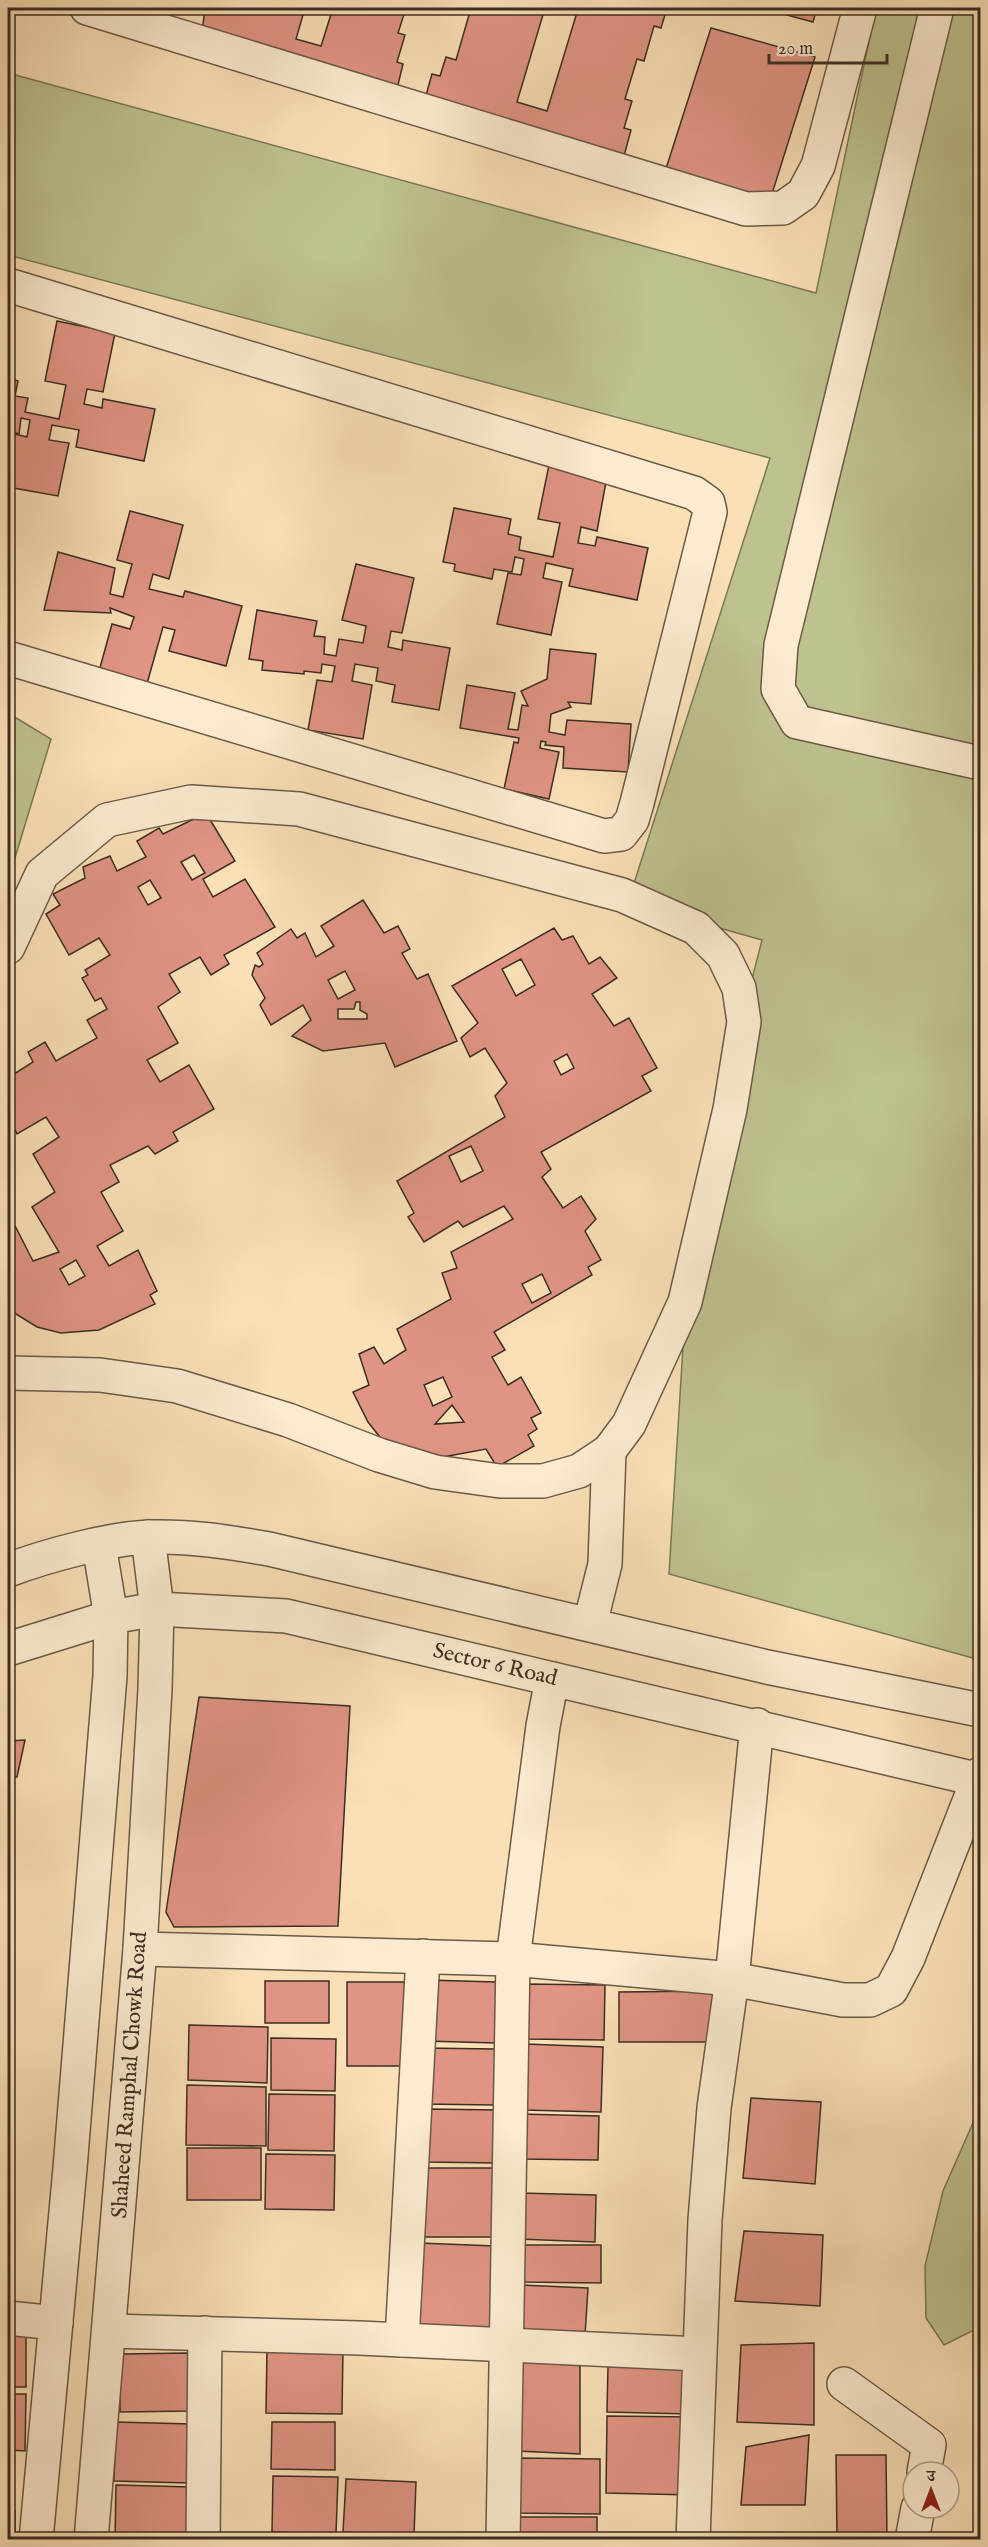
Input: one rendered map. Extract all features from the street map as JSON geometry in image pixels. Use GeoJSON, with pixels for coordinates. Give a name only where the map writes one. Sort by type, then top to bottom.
{"type":"FeatureCollection","features":[{"type":"Feature","properties":{"kind":"street"},"geometry":{"type":"LineString","coordinates":[[87,8],[746,209],[783,208],[802,194],[818,166],[861,8]]}},
{"type":"Feature","properties":{"kind":"street"},"geometry":{"type":"LineString","coordinates":[[937,8],[781,645],[778,689],[797,722],[981,763]]}},
{"type":"Feature","properties":{"kind":"street"},"geometry":{"type":"LineString","coordinates":[[8,285],[694,493],[708,503],[710,512],[638,803],[632,820],[621,834],[604,836],[8,658]]}},
{"type":"Feature","properties":{"kind":"street"},"geometry":{"type":"LineString","coordinates":[[8,947],[42,874],[107,820],[191,802],[299,808],[622,896],[696,928],[723,955],[739,988],[744,1022],[730,1109],[685,1302],[629,1424],[609,1450],[579,1471],[543,1481],[500,1482],[435,1472],[379,1455],[288,1420],[177,1386],[100,1376],[8,1373]]}},
{"type":"Feature","properties":{"kind":"street"},"geometry":{"type":"LineString","coordinates":[[590,1624],[605,1564],[609,1450]]}},
{"type":"Feature","properties":{"kind":"street"},"geometry":{"type":"LineString","coordinates":[[8,1570],[99,1545],[148,1537],[204,1538],[269,1549],[767,1667],[981,1710]]}},
{"type":"Feature","properties":{"kind":"street","name":"Shaheed Ramphal Chowk Road"},"geometry":{"type":"LineString","coordinates":[[92,2540],[140,1949],[158,1609],[148,1537]]}},
{"type":"Feature","properties":{"kind":"street"},"geometry":{"type":"LineString","coordinates":[[36,2540],[108,1700],[111,1617],[99,1545]]}},
{"type":"Feature","properties":{"kind":"street","name":"Sector 6 Road"},"geometry":{"type":"LineString","coordinates":[[8,1649],[111,1617],[158,1609],[286,1616],[980,1778]]}},
{"type":"Feature","properties":{"kind":"street"},"geometry":{"type":"LineString","coordinates":[[504,2540],[513,1959],[543,1726],[552,1679]]}},
{"type":"Feature","properties":{"kind":"street"},"geometry":{"type":"LineString","coordinates":[[693,2540],[699,2354],[714,2108],[732,1979],[757,1725]]}},
{"type":"Feature","properties":{"kind":"street"},"geometry":{"type":"LineString","coordinates":[[140,1949],[513,1959],[732,1979],[843,2000],[870,2000],[891,1990],[908,1958],[980,1778]]}},
{"type":"Feature","properties":{"kind":"street"},"geometry":{"type":"LineString","coordinates":[[402,2340],[423,1956]]}},
{"type":"Feature","properties":{"kind":"street"},"geometry":{"type":"LineString","coordinates":[[8,2318],[56,2323]]}},
{"type":"Feature","properties":{"kind":"street"},"geometry":{"type":"LineString","coordinates":[[109,2331],[402,2340],[699,2354]]}},
{"type":"Feature","properties":{"kind":"street"},"geometry":{"type":"LineString","coordinates":[[203,2540],[205,2334]]}},
{"type":"Feature","properties":{"kind":"street"},"geometry":{"type":"LineString","coordinates":[[844,2384],[929,2445],[926,2460]]}},
{"type":"Feature","properties":{"kind":"street"},"geometry":{"type":"LineString","coordinates":[[912,2540],[916,2520]]}},
{"type":"Feature","properties":{"kind":"green space"},"geometry":{"type":"Polygon","coordinates":[[[876,8],[980,8],[980,1660],[669,1574],[691,1217],[762,940],[628,902],[770,458],[8,255],[8,73],[816,293],[876,8]]]}},
{"type":"Feature","properties":{"kind":"green space"},"geometry":{"type":"Polygon","coordinates":[[[8,713],[51,739],[8,881],[8,713]]]}},
{"type":"Feature","properties":{"kind":"green space"},"geometry":{"type":"Polygon","coordinates":[[[980,2107],[980,2327],[944,2345],[926,2318],[925,2266],[943,2191],[980,2107]]]}},
{"type":"Feature","properties":{"kind":"building"},"geometry":{"type":"Polygon","coordinates":[[[205,8],[305,8],[296,39],[321,46],[333,8],[406,8],[398,33],[405,35],[397,62],[403,64],[396,93],[202,33],[205,8]]]}},
{"type":"Feature","properties":{"kind":"building"},"geometry":{"type":"Polygon","coordinates":[[[471,8],[545,8],[517,102],[547,111],[578,9],[572,8],[667,8],[661,28],[654,26],[644,61],[637,59],[625,99],[632,101],[624,128],[631,130],[624,156],[425,99],[432,74],[440,76],[446,57],[456,60],[471,8]]]}},
{"type":"Feature","properties":{"kind":"building"},"geometry":{"type":"Polygon","coordinates":[[[784,8],[817,8],[813,22],[783,14],[784,8]]]}},
{"type":"Feature","properties":{"kind":"building"},"geometry":{"type":"Polygon","coordinates":[[[711,28],[815,57],[771,197],[664,175],[711,28]]]}},
{"type":"Feature","properties":{"kind":"building"},"geometry":{"type":"Polygon","coordinates":[[[57,321],[115,333],[103,392],[87,389],[84,404],[102,408],[103,399],[155,409],[144,461],[76,447],[79,430],[52,425],[49,440],[69,443],[58,496],[8,487],[8,469],[15,434],[27,437],[30,420],[21,418],[19,434],[8,431],[8,378],[18,381],[15,396],[28,398],[25,412],[59,419],[66,385],[45,381],[57,321]]]}},
{"type":"Feature","properties":{"kind":"building"},"geometry":{"type":"Polygon","coordinates":[[[550,460],[608,471],[597,531],[581,527],[578,543],[595,546],[597,537],[648,548],[637,600],[569,586],[573,569],[546,563],[543,578],[562,582],[551,635],[497,624],[508,573],[521,575],[524,559],[515,557],[512,572],[494,569],[492,579],[454,571],[455,564],[443,562],[454,508],[511,519],[508,534],[521,537],[519,550],[553,557],[560,523],[538,519],[550,460]]]}},
{"type":"Feature","properties":{"kind":"building"},"geometry":{"type":"Polygon","coordinates":[[[130,511],[183,525],[169,579],[153,574],[149,589],[183,597],[185,591],[242,606],[226,666],[169,651],[175,630],[163,627],[146,687],[98,675],[112,624],[130,629],[134,617],[110,608],[111,613],[44,610],[58,552],[115,568],[110,594],[123,597],[132,564],[117,560],[130,511]]]}},
{"type":"Feature","properties":{"kind":"building"},"geometry":{"type":"Polygon","coordinates":[[[356,564],[414,578],[402,633],[391,631],[388,647],[402,650],[403,640],[450,648],[439,710],[392,702],[395,685],[376,681],[378,668],[355,664],[352,681],[372,685],[363,739],[308,730],[317,680],[332,682],[335,666],[322,664],[321,673],[304,671],[304,674],[262,670],[263,661],[249,659],[257,610],[317,621],[314,636],[325,637],[324,654],[336,656],[339,639],[363,643],[366,626],[342,620],[356,564]]]}},
{"type":"Feature","properties":{"kind":"building"},"geometry":{"type":"Polygon","coordinates":[[[550,649],[596,654],[591,704],[568,702],[571,707],[551,714],[549,732],[565,735],[567,720],[631,724],[628,772],[563,768],[564,747],[545,745],[546,742],[541,741],[540,748],[559,752],[549,799],[504,789],[514,742],[518,743],[519,738],[460,728],[467,685],[515,693],[508,729],[518,730],[522,705],[528,706],[521,691],[547,679],[550,649]]]}},
{"type":"Feature","properties":{"kind":"building"},"geometry":{"type":"Polygon","coordinates":[[[206,813],[235,861],[203,879],[213,897],[245,879],[275,927],[224,955],[229,964],[211,975],[200,957],[169,974],[180,992],[158,1007],[178,1043],[147,1060],[160,1082],[189,1065],[214,1109],[173,1132],[178,1141],[155,1154],[148,1146],[110,1165],[119,1182],[101,1192],[123,1231],[97,1246],[109,1266],[138,1250],[157,1291],[150,1295],[155,1304],[99,1330],[61,1333],[37,1327],[8,1309],[8,1222],[12,1220],[33,1261],[59,1252],[32,1207],[55,1192],[33,1154],[59,1137],[46,1117],[17,1134],[8,1114],[8,1078],[33,1062],[28,1052],[45,1042],[56,1061],[97,1038],[87,1020],[107,1009],[101,998],[95,1001],[82,978],[88,975],[85,970],[110,955],[99,938],[69,955],[46,914],[60,905],[53,894],[85,878],[83,867],[110,856],[117,871],[146,857],[137,841],[159,828],[163,834],[206,813]],[[194,855],[181,862],[192,880],[205,873],[194,855]],[[150,880],[138,887],[148,905],[161,898],[150,880]],[[76,1260],[60,1269],[69,1285],[85,1276],[76,1260]]]}},
{"type":"Feature","properties":{"kind":"building"},"geometry":{"type":"Polygon","coordinates":[[[363,900],[384,933],[398,926],[410,949],[402,953],[417,979],[428,974],[457,1041],[395,1067],[385,1043],[323,1051],[292,1036],[311,1020],[303,1005],[271,1025],[260,1005],[265,998],[252,975],[255,965],[259,967],[263,964],[257,953],[291,929],[297,938],[305,933],[316,957],[334,946],[321,926],[363,900]],[[345,971],[328,980],[338,999],[355,990],[345,971]],[[356,1002],[354,1009],[338,1009],[338,1019],[367,1019],[367,1014],[360,1010],[360,1002],[356,1002]]]}},
{"type":"Feature","properties":{"kind":"building"},"geometry":{"type":"Polygon","coordinates":[[[554,928],[562,940],[573,936],[589,964],[600,957],[617,978],[592,994],[614,1026],[629,1018],[657,1068],[642,1076],[651,1091],[541,1152],[551,1169],[542,1177],[563,1208],[581,1196],[596,1219],[585,1231],[601,1260],[588,1267],[592,1275],[494,1332],[505,1350],[492,1357],[508,1385],[521,1377],[541,1413],[531,1418],[537,1429],[528,1435],[534,1446],[497,1467],[486,1449],[443,1457],[387,1446],[368,1422],[353,1392],[369,1385],[359,1354],[374,1347],[384,1364],[406,1350],[397,1329],[451,1299],[442,1273],[457,1268],[451,1252],[513,1219],[504,1206],[463,1227],[458,1221],[424,1242],[408,1217],[414,1213],[397,1181],[505,1117],[495,1096],[507,1083],[485,1048],[470,1057],[461,1038],[478,1023],[452,986],[554,928]],[[521,959],[502,969],[516,996],[535,985],[521,959]],[[567,1054],[554,1061],[561,1075],[574,1068],[567,1054]],[[471,1146],[449,1156],[461,1182],[483,1171],[471,1146]],[[542,1274],[522,1284],[532,1303],[551,1293],[542,1274]],[[443,1377],[424,1385],[433,1406],[452,1397],[443,1377]],[[452,1405],[435,1424],[464,1422],[452,1405]]]}},
{"type":"Feature","properties":{"kind":"building"},"geometry":{"type":"Polygon","coordinates":[[[199,1697],[350,1706],[338,1926],[174,1927],[166,1912],[199,1697]]]}},
{"type":"Feature","properties":{"kind":"building"},"geometry":{"type":"Polygon","coordinates":[[[25,1740],[17,1777],[8,1777],[8,1741],[25,1740]]]}},
{"type":"Feature","properties":{"kind":"building"},"geometry":{"type":"Polygon","coordinates":[[[426,1980],[496,1982],[495,2043],[425,2041],[426,1980]]]}},
{"type":"Feature","properties":{"kind":"building"},"geometry":{"type":"Polygon","coordinates":[[[265,1981],[329,1981],[329,2023],[265,2023],[265,1981]]]}},
{"type":"Feature","properties":{"kind":"building"},"geometry":{"type":"Polygon","coordinates":[[[347,1982],[416,1982],[416,2066],[347,2066],[347,1982]]]}},
{"type":"Feature","properties":{"kind":"building"},"geometry":{"type":"Polygon","coordinates":[[[526,1984],[605,1985],[604,2040],[525,2039],[526,1984]]]}},
{"type":"Feature","properties":{"kind":"building"},"geometry":{"type":"Polygon","coordinates":[[[715,1991],[715,2042],[619,2042],[619,1992],[715,1991]]]}},
{"type":"Feature","properties":{"kind":"building"},"geometry":{"type":"Polygon","coordinates":[[[189,2025],[268,2027],[267,2083],[188,2080],[189,2025]]]}},
{"type":"Feature","properties":{"kind":"building"},"geometry":{"type":"Polygon","coordinates":[[[271,2038],[336,2039],[335,2091],[271,2090],[271,2038]]]}},
{"type":"Feature","properties":{"kind":"building"},"geometry":{"type":"Polygon","coordinates":[[[526,2044],[603,2047],[601,2112],[524,2110],[526,2044]]]}},
{"type":"Feature","properties":{"kind":"building"},"geometry":{"type":"Polygon","coordinates":[[[423,2048],[495,2049],[495,2105],[422,2104],[423,2048]]]}},
{"type":"Feature","properties":{"kind":"building"},"geometry":{"type":"Polygon","coordinates":[[[187,2085],[266,2087],[266,2146],[186,2145],[187,2085]]]}},
{"type":"Feature","properties":{"kind":"building"},"geometry":{"type":"Polygon","coordinates":[[[269,2094],[335,2095],[334,2151],[268,2150],[269,2094]]]}},
{"type":"Feature","properties":{"kind":"building"},"geometry":{"type":"Polygon","coordinates":[[[751,2098],[821,2102],[815,2184],[743,2178],[751,2098]]]}},
{"type":"Feature","properties":{"kind":"building"},"geometry":{"type":"Polygon","coordinates":[[[426,2109],[499,2110],[498,2163],[425,2162],[426,2109]]]}},
{"type":"Feature","properties":{"kind":"building"},"geometry":{"type":"Polygon","coordinates":[[[520,2114],[599,2116],[598,2160],[520,2159],[520,2114]]]}},
{"type":"Feature","properties":{"kind":"building"},"geometry":{"type":"Polygon","coordinates":[[[187,2148],[261,2148],[261,2200],[187,2200],[187,2148]]]}},
{"type":"Feature","properties":{"kind":"building"},"geometry":{"type":"Polygon","coordinates":[[[266,2154],[335,2155],[334,2210],[265,2209],[266,2154]]]}},
{"type":"Feature","properties":{"kind":"building"},"geometry":{"type":"Polygon","coordinates":[[[422,2168],[498,2168],[498,2237],[422,2237],[422,2168]]]}},
{"type":"Feature","properties":{"kind":"building"},"geometry":{"type":"Polygon","coordinates":[[[520,2193],[596,2195],[595,2242],[518,2239],[520,2193]]]}},
{"type":"Feature","properties":{"kind":"building"},"geometry":{"type":"Polygon","coordinates":[[[744,2231],[823,2235],[820,2306],[735,2301],[744,2231]]]}},
{"type":"Feature","properties":{"kind":"building"},"geometry":{"type":"Polygon","coordinates":[[[419,2243],[495,2246],[491,2339],[415,2336],[419,2243]]]}},
{"type":"Feature","properties":{"kind":"building"},"geometry":{"type":"Polygon","coordinates":[[[521,2245],[601,2245],[601,2283],[521,2282],[521,2245]]]}},
{"type":"Feature","properties":{"kind":"building"},"geometry":{"type":"Polygon","coordinates":[[[521,2285],[588,2288],[585,2336],[518,2333],[521,2285]]]}},
{"type":"Feature","properties":{"kind":"building"},"geometry":{"type":"Polygon","coordinates":[[[8,2330],[26,2330],[26,2387],[8,2387],[8,2330]]]}},
{"type":"Feature","properties":{"kind":"building"},"geometry":{"type":"Polygon","coordinates":[[[814,2343],[814,2425],[737,2422],[741,2345],[814,2343]]]}},
{"type":"Feature","properties":{"kind":"building"},"geometry":{"type":"Polygon","coordinates":[[[267,2347],[343,2348],[342,2414],[266,2413],[267,2347]]]}},
{"type":"Feature","properties":{"kind":"building"},"geometry":{"type":"Polygon","coordinates":[[[189,2353],[190,2411],[120,2412],[120,2354],[189,2353]]]}},
{"type":"Feature","properties":{"kind":"building"},"geometry":{"type":"Polygon","coordinates":[[[519,2362],[580,2362],[580,2454],[517,2451],[519,2362]]]}},
{"type":"Feature","properties":{"kind":"building"},"geometry":{"type":"Polygon","coordinates":[[[608,2366],[691,2368],[690,2414],[607,2412],[608,2366]]]}},
{"type":"Feature","properties":{"kind":"building"},"geometry":{"type":"Polygon","coordinates":[[[8,2394],[26,2394],[25,2451],[8,2450],[8,2394]]]}},
{"type":"Feature","properties":{"kind":"building"},"geometry":{"type":"Polygon","coordinates":[[[607,2416],[693,2417],[692,2495],[606,2493],[607,2416]]]}},
{"type":"Feature","properties":{"kind":"building"},"geometry":{"type":"Polygon","coordinates":[[[116,2422],[191,2424],[189,2483],[114,2481],[116,2422]]]}},
{"type":"Feature","properties":{"kind":"building"},"geometry":{"type":"Polygon","coordinates":[[[272,2422],[335,2422],[335,2470],[271,2469],[272,2422]]]}},
{"type":"Feature","properties":{"kind":"building"},"geometry":{"type":"Polygon","coordinates":[[[809,2435],[805,2505],[741,2505],[746,2447],[809,2435]]]}},
{"type":"Feature","properties":{"kind":"building"},"geometry":{"type":"Polygon","coordinates":[[[836,2455],[886,2455],[887,2538],[837,2538],[836,2455]]]}},
{"type":"Feature","properties":{"kind":"building"},"geometry":{"type":"Polygon","coordinates":[[[516,2458],[600,2459],[600,2514],[515,2513],[516,2458]]]}},
{"type":"Feature","properties":{"kind":"building"},"geometry":{"type":"Polygon","coordinates":[[[273,2476],[338,2477],[336,2534],[272,2532],[273,2476]]]}},
{"type":"Feature","properties":{"kind":"building"},"geometry":{"type":"Polygon","coordinates":[[[346,2479],[416,2482],[414,2535],[343,2532],[346,2479]]]}},
{"type":"Feature","properties":{"kind":"building"},"geometry":{"type":"Polygon","coordinates":[[[116,2485],[190,2487],[189,2540],[115,2540],[116,2485]]]}},
{"type":"Feature","properties":{"kind":"building"},"geometry":{"type":"Polygon","coordinates":[[[8,2510],[15,2511],[15,2540],[8,2540],[8,2510]]]}},
{"type":"Feature","properties":{"kind":"building"},"geometry":{"type":"Polygon","coordinates":[[[519,2517],[597,2517],[597,2540],[519,2540],[519,2517]]]}}]}
